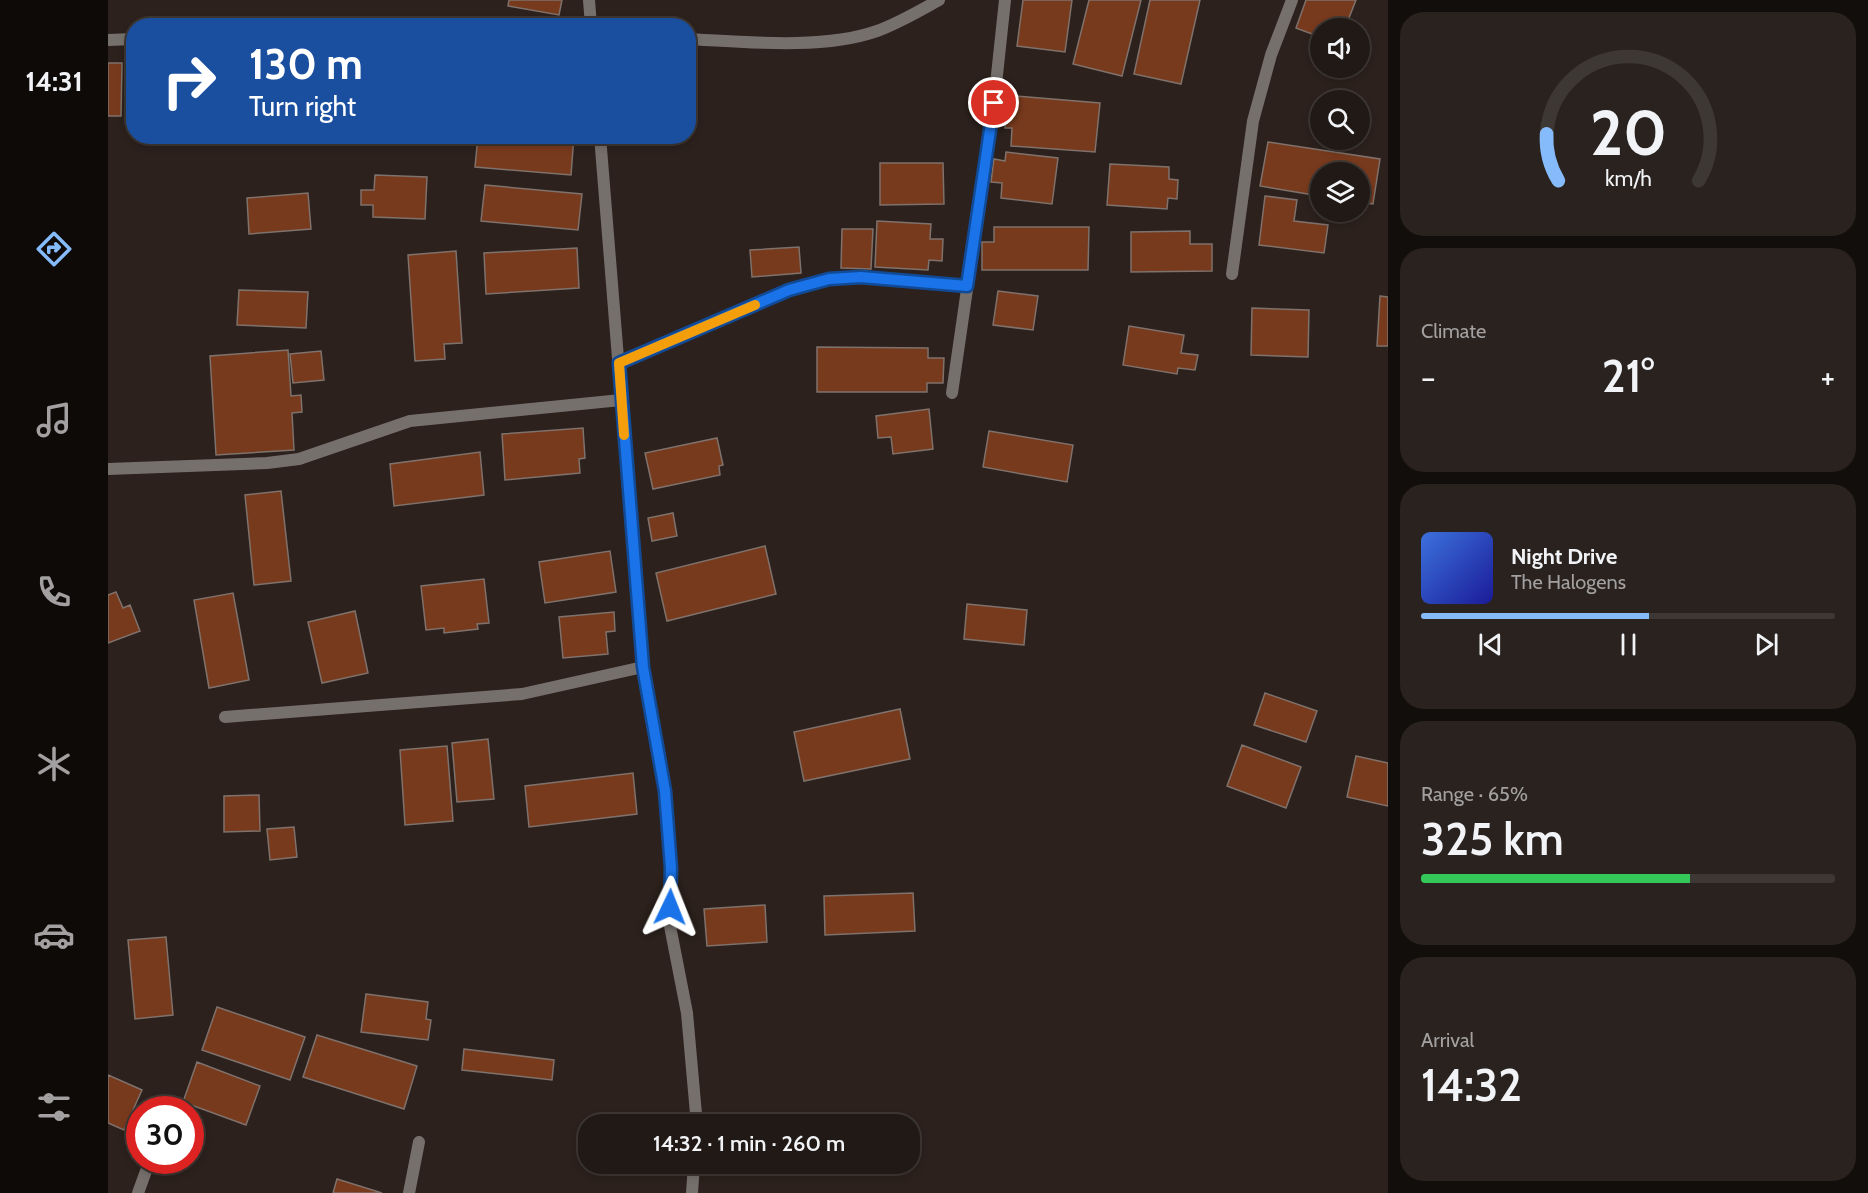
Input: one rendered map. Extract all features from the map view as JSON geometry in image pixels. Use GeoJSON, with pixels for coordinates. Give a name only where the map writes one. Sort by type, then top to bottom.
{"type":"FeatureCollection","features":[{"type":"Feature","properties":{"kind":"street"},"geometry":{"type":"LineString","coordinates":[[589,0],[590,18]]}},
{"type":"Feature","properties":{"kind":"street"},"geometry":{"type":"LineString","coordinates":[[696,39],[771,44],[836,39],[875,32],[902,21],[939,0]]}},
{"type":"Feature","properties":{"kind":"street"},"geometry":{"type":"LineString","coordinates":[[952,393],[994,103],[1005,0]]}},
{"type":"Feature","properties":{"kind":"street"},"geometry":{"type":"LineString","coordinates":[[1232,274],[1253,121],[1271,55],[1292,0]]}},
{"type":"Feature","properties":{"kind":"street"},"geometry":{"type":"LineString","coordinates":[[108,40],[126,39]]}},
{"type":"Feature","properties":{"kind":"street"},"geometry":{"type":"LineString","coordinates":[[601,144],[643,667],[665,791],[671,868],[670,926],[687,1013],[696,1114]]}},
{"type":"Feature","properties":{"kind":"street"},"geometry":{"type":"LineString","coordinates":[[619,363],[789,290],[829,279],[861,277],[967,286]]}},
{"type":"Feature","properties":{"kind":"street"},"geometry":{"type":"LineString","coordinates":[[108,469],[267,463],[300,459],[410,421],[621,400]]}},
{"type":"Feature","properties":{"kind":"street"},"geometry":{"type":"LineString","coordinates":[[225,717],[522,694],[643,667]]}},
{"type":"Feature","properties":{"kind":"street"},"geometry":{"type":"LineString","coordinates":[[410,1193],[419,1142]]}},
{"type":"Feature","properties":{"kind":"street"},"geometry":{"type":"LineString","coordinates":[[138,1193],[145,1174]]}},
{"type":"Feature","properties":{"kind":"street"},"geometry":{"type":"LineString","coordinates":[[692,1193],[693,1174]]}},
{"type":"Feature","properties":{"kind":"building"},"geometry":{"type":"Polygon","coordinates":[[[509,0],[562,0],[559,15],[508,6],[509,0]]]}},
{"type":"Feature","properties":{"kind":"building"},"geometry":{"type":"Polygon","coordinates":[[[1023,0],[1072,0],[1065,52],[1017,46],[1023,0]]]}},
{"type":"Feature","properties":{"kind":"building"},"geometry":{"type":"Polygon","coordinates":[[[1089,0],[1141,0],[1122,76],[1073,64],[1089,0]]]}},
{"type":"Feature","properties":{"kind":"building"},"geometry":{"type":"Polygon","coordinates":[[[1150,0],[1200,0],[1181,84],[1134,74],[1150,0]]]}},
{"type":"Feature","properties":{"kind":"building"},"geometry":{"type":"Polygon","coordinates":[[[1306,0],[1356,0],[1349,18],[1310,18],[1310,33],[1296,28],[1306,0]]]}},
{"type":"Feature","properties":{"kind":"building"},"geometry":{"type":"Polygon","coordinates":[[[108,63],[122,63],[121,116],[108,116],[108,63]]]}},
{"type":"Feature","properties":{"kind":"building"},"geometry":{"type":"Polygon","coordinates":[[[1015,96],[1100,103],[1095,152],[1011,146],[1012,128],[1005,128],[1007,108],[1014,108],[1015,96]]]}},
{"type":"Feature","properties":{"kind":"building"},"geometry":{"type":"Polygon","coordinates":[[[1268,142],[1380,159],[1373,204],[1370,204],[1370,162],[1310,162],[1310,194],[1260,186],[1268,142]]]}},
{"type":"Feature","properties":{"kind":"building"},"geometry":{"type":"Polygon","coordinates":[[[477,144],[573,144],[571,175],[475,167],[477,144]]]}},
{"type":"Feature","properties":{"kind":"building"},"geometry":{"type":"Polygon","coordinates":[[[1006,152],[1058,158],[1052,204],[1001,198],[1002,183],[991,182],[994,159],[1005,161],[1006,152]]]}},
{"type":"Feature","properties":{"kind":"building"},"geometry":{"type":"Polygon","coordinates":[[[880,163],[943,163],[944,204],[880,205],[880,163]]]}},
{"type":"Feature","properties":{"kind":"building"},"geometry":{"type":"Polygon","coordinates":[[[1110,164],[1169,167],[1169,179],[1178,180],[1177,199],[1168,198],[1167,209],[1107,205],[1110,164]]]}},
{"type":"Feature","properties":{"kind":"building"},"geometry":{"type":"Polygon","coordinates":[[[375,175],[427,177],[425,219],[373,217],[373,205],[361,205],[361,190],[374,190],[375,175]]]}},
{"type":"Feature","properties":{"kind":"building"},"geometry":{"type":"Polygon","coordinates":[[[485,185],[582,194],[578,230],[481,221],[485,185]]]}},
{"type":"Feature","properties":{"kind":"building"},"geometry":{"type":"Polygon","coordinates":[[[308,193],[311,229],[249,234],[247,198],[308,193]]]}},
{"type":"Feature","properties":{"kind":"building"},"geometry":{"type":"Polygon","coordinates":[[[1265,196],[1297,200],[1294,221],[1328,225],[1324,253],[1259,245],[1265,196]]]}},
{"type":"Feature","properties":{"kind":"building"},"geometry":{"type":"Polygon","coordinates":[[[877,221],[931,224],[930,239],[943,239],[942,261],[929,260],[928,270],[875,267],[877,221]]]}},
{"type":"Feature","properties":{"kind":"building"},"geometry":{"type":"Polygon","coordinates":[[[994,227],[1089,227],[1088,270],[982,270],[982,242],[994,242],[994,227]]]}},
{"type":"Feature","properties":{"kind":"building"},"geometry":{"type":"Polygon","coordinates":[[[842,229],[873,229],[871,269],[841,268],[842,229]]]}},
{"type":"Feature","properties":{"kind":"building"},"geometry":{"type":"Polygon","coordinates":[[[1190,231],[1190,244],[1212,244],[1212,271],[1131,272],[1131,232],[1190,231]]]}},
{"type":"Feature","properties":{"kind":"building"},"geometry":{"type":"Polygon","coordinates":[[[799,247],[801,273],[752,277],[750,250],[799,247]]]}},
{"type":"Feature","properties":{"kind":"building"},"geometry":{"type":"Polygon","coordinates":[[[577,248],[579,288],[486,294],[484,253],[577,248]]]}},
{"type":"Feature","properties":{"kind":"building"},"geometry":{"type":"Polygon","coordinates":[[[456,251],[462,343],[444,344],[445,359],[415,361],[408,255],[456,251]]]}},
{"type":"Feature","properties":{"kind":"building"},"geometry":{"type":"Polygon","coordinates":[[[239,290],[308,292],[306,328],[237,325],[239,290]]]}},
{"type":"Feature","properties":{"kind":"building"},"geometry":{"type":"Polygon","coordinates":[[[998,291],[1038,296],[1033,330],[993,325],[998,291]]]}},
{"type":"Feature","properties":{"kind":"building"},"geometry":{"type":"Polygon","coordinates":[[[1380,296],[1388,297],[1388,346],[1377,346],[1380,296]]]}},
{"type":"Feature","properties":{"kind":"building"},"geometry":{"type":"Polygon","coordinates":[[[1252,308],[1309,310],[1308,357],[1251,355],[1252,308]]]}},
{"type":"Feature","properties":{"kind":"building"},"geometry":{"type":"Polygon","coordinates":[[[1129,326],[1184,335],[1181,353],[1198,355],[1195,370],[1178,368],[1177,374],[1123,365],[1129,326]]]}},
{"type":"Feature","properties":{"kind":"building"},"geometry":{"type":"Polygon","coordinates":[[[817,347],[928,348],[928,358],[944,358],[943,383],[927,383],[927,392],[817,392],[817,347]]]}},
{"type":"Feature","properties":{"kind":"building"},"geometry":{"type":"Polygon","coordinates":[[[288,350],[291,396],[301,395],[302,412],[292,413],[294,450],[216,455],[210,356],[288,350]]]}},
{"type":"Feature","properties":{"kind":"building"},"geometry":{"type":"Polygon","coordinates":[[[321,351],[324,380],[293,383],[290,354],[321,351]]]}},
{"type":"Feature","properties":{"kind":"building"},"geometry":{"type":"Polygon","coordinates":[[[929,409],[933,449],[893,454],[891,437],[878,438],[876,416],[929,409]]]}},
{"type":"Feature","properties":{"kind":"building"},"geometry":{"type":"Polygon","coordinates":[[[583,428],[585,458],[579,459],[580,473],[505,480],[502,434],[583,428]]]}},
{"type":"Feature","properties":{"kind":"building"},"geometry":{"type":"Polygon","coordinates":[[[989,431],[1073,445],[1067,482],[983,467],[989,431]]]}},
{"type":"Feature","properties":{"kind":"building"},"geometry":{"type":"Polygon","coordinates":[[[717,438],[723,465],[719,466],[720,475],[653,489],[645,453],[717,438]]]}},
{"type":"Feature","properties":{"kind":"building"},"geometry":{"type":"Polygon","coordinates":[[[480,452],[484,495],[394,506],[390,464],[480,452]]]}},
{"type":"Feature","properties":{"kind":"building"},"geometry":{"type":"Polygon","coordinates":[[[281,491],[291,581],[254,585],[245,495],[281,491]]]}},
{"type":"Feature","properties":{"kind":"building"},"geometry":{"type":"Polygon","coordinates":[[[673,513],[677,536],[652,541],[648,518],[673,513]]]}},
{"type":"Feature","properties":{"kind":"building"},"geometry":{"type":"Polygon","coordinates":[[[765,546],[776,594],[667,621],[656,573],[765,546]]]}},
{"type":"Feature","properties":{"kind":"building"},"geometry":{"type":"Polygon","coordinates":[[[610,551],[616,592],[545,603],[539,562],[610,551]]]}},
{"type":"Feature","properties":{"kind":"building"},"geometry":{"type":"Polygon","coordinates":[[[484,579],[489,623],[477,624],[478,629],[444,633],[444,628],[426,630],[421,586],[484,579]]]}},
{"type":"Feature","properties":{"kind":"building"},"geometry":{"type":"Polygon","coordinates":[[[116,592],[123,608],[130,605],[140,631],[108,643],[108,595],[116,592]]]}},
{"type":"Feature","properties":{"kind":"building"},"geometry":{"type":"Polygon","coordinates":[[[233,593],[249,680],[209,688],[194,600],[233,593]]]}},
{"type":"Feature","properties":{"kind":"building"},"geometry":{"type":"Polygon","coordinates":[[[967,604],[1027,610],[1024,645],[964,639],[967,604]]]}},
{"type":"Feature","properties":{"kind":"building"},"geometry":{"type":"Polygon","coordinates":[[[355,611],[368,673],[322,683],[308,622],[355,611]]]}},
{"type":"Feature","properties":{"kind":"building"},"geometry":{"type":"Polygon","coordinates":[[[614,612],[615,631],[606,632],[608,654],[563,658],[559,617],[614,612]]]}},
{"type":"Feature","properties":{"kind":"building"},"geometry":{"type":"Polygon","coordinates":[[[1265,693],[1317,711],[1306,742],[1254,725],[1265,693]]]}},
{"type":"Feature","properties":{"kind":"building"},"geometry":{"type":"Polygon","coordinates":[[[900,709],[910,759],[804,781],[794,732],[900,709]]]}},
{"type":"Feature","properties":{"kind":"building"},"geometry":{"type":"Polygon","coordinates":[[[488,739],[494,799],[457,802],[452,743],[488,739]]]}},
{"type":"Feature","properties":{"kind":"building"},"geometry":{"type":"Polygon","coordinates":[[[1242,745],[1301,767],[1286,808],[1227,786],[1242,745]]]}},
{"type":"Feature","properties":{"kind":"building"},"geometry":{"type":"Polygon","coordinates":[[[447,746],[453,821],[405,825],[400,750],[447,746]]]}},
{"type":"Feature","properties":{"kind":"building"},"geometry":{"type":"Polygon","coordinates":[[[1356,756],[1388,763],[1388,806],[1347,797],[1356,756]]]}},
{"type":"Feature","properties":{"kind":"building"},"geometry":{"type":"Polygon","coordinates":[[[633,773],[637,814],[529,827],[525,786],[633,773]]]}},
{"type":"Feature","properties":{"kind":"building"},"geometry":{"type":"Polygon","coordinates":[[[259,795],[260,831],[224,832],[224,796],[259,795]]]}},
{"type":"Feature","properties":{"kind":"building"},"geometry":{"type":"Polygon","coordinates":[[[294,827],[297,857],[270,860],[267,829],[294,827]]]}},
{"type":"Feature","properties":{"kind":"building"},"geometry":{"type":"Polygon","coordinates":[[[913,893],[915,931],[825,935],[824,896],[913,893]]]}},
{"type":"Feature","properties":{"kind":"building"},"geometry":{"type":"Polygon","coordinates":[[[765,905],[767,942],[707,946],[704,909],[765,905]]]}},
{"type":"Feature","properties":{"kind":"building"},"geometry":{"type":"Polygon","coordinates":[[[166,937],[173,1015],[135,1019],[128,940],[166,937]]]}},
{"type":"Feature","properties":{"kind":"building"},"geometry":{"type":"Polygon","coordinates":[[[366,994],[428,1002],[426,1019],[431,1020],[428,1040],[361,1032],[366,994]]]}},
{"type":"Feature","properties":{"kind":"building"},"geometry":{"type":"Polygon","coordinates":[[[217,1007],[305,1037],[290,1080],[202,1050],[217,1007]]]}},
{"type":"Feature","properties":{"kind":"building"},"geometry":{"type":"Polygon","coordinates":[[[317,1035],[417,1066],[404,1109],[303,1077],[317,1035]]]}},
{"type":"Feature","properties":{"kind":"building"},"geometry":{"type":"Polygon","coordinates":[[[464,1049],[554,1060],[552,1080],[462,1070],[464,1049]]]}},
{"type":"Feature","properties":{"kind":"building"},"geometry":{"type":"Polygon","coordinates":[[[197,1062],[260,1086],[246,1125],[204,1110],[204,1096],[185,1096],[197,1062]]]}},
{"type":"Feature","properties":{"kind":"building"},"geometry":{"type":"Polygon","coordinates":[[[108,1075],[142,1090],[139,1096],[126,1096],[124,1130],[108,1123],[108,1075]]]}},
{"type":"Feature","properties":{"kind":"building"},"geometry":{"type":"Polygon","coordinates":[[[337,1179],[382,1193],[333,1193],[337,1179]]]}},
{"type":"Feature","properties":{"kind":"slow traffic"},"geometry":{"type":"LineString","coordinates":[[624,435],[619,363],[755,305]]}},
{"type":"Feature","properties":{"kind":"route"},"geometry":{"type":"LineString","coordinates":[[670,907],[671,868],[665,791],[643,667],[619,363],[789,290],[829,279],[861,277],[967,286],[994,103]]}}]}
